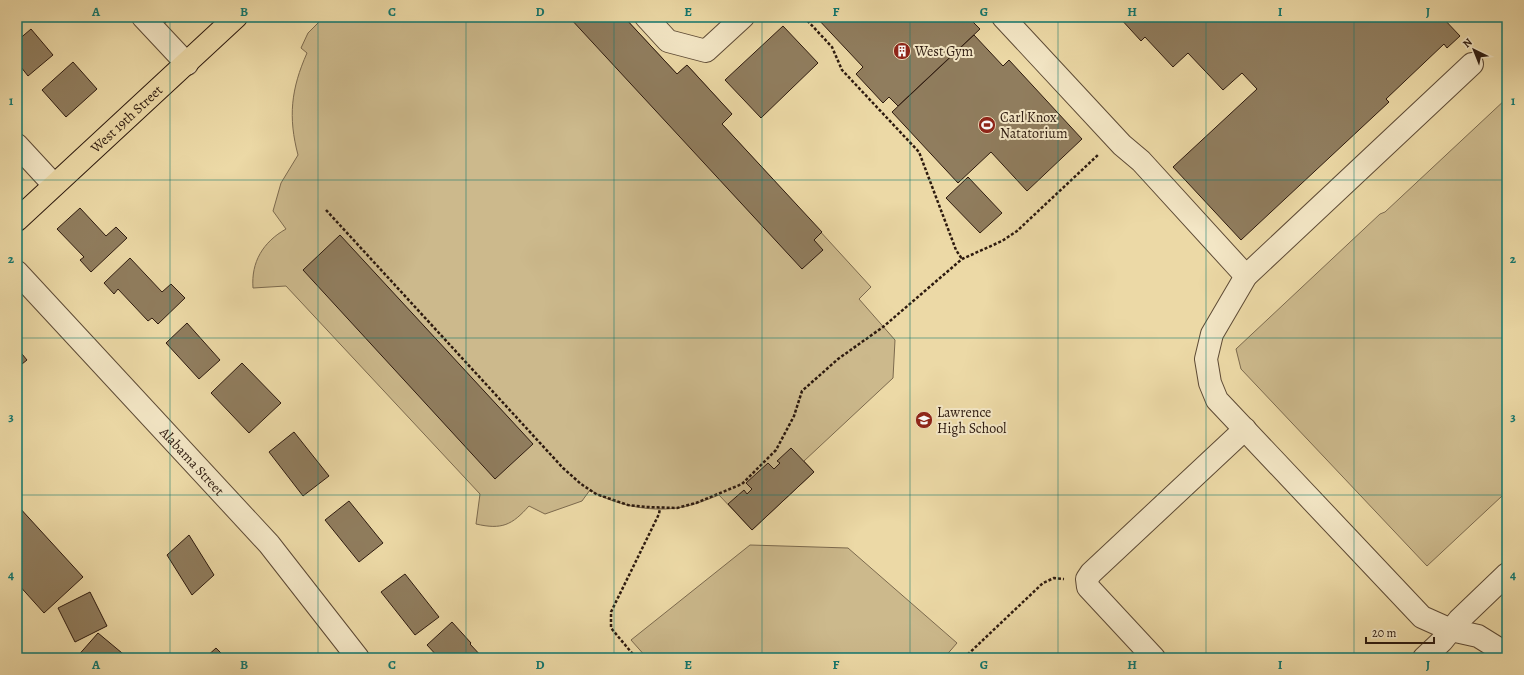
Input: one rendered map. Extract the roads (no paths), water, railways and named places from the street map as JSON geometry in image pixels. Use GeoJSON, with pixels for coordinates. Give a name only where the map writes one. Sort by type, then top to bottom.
{"type":"FeatureCollection","features":[{"type":"Feature","properties":{"kind":"main road","name":"West 19th Street"},"geometry":{"type":"LineString","coordinates":[[17,220],[236,17]]}},
{"type":"Feature","properties":{"kind":"street"},"geometry":{"type":"LineString","coordinates":[[142,17],[187,64]]}},
{"type":"Feature","properties":{"kind":"street"},"geometry":{"type":"LineString","coordinates":[[646,17],[668,41],[706,51],[743,17]]}},
{"type":"Feature","properties":{"kind":"street"},"geometry":{"type":"LineString","coordinates":[[1003,17],[1116,138],[1141,161],[1246,276]]}},
{"type":"Feature","properties":{"kind":"street"},"geometry":{"type":"LineString","coordinates":[[1472,64],[1246,276],[1212,334],[1206,359],[1210,383],[1217,400],[1422,617],[1451,630],[1478,636],[1507,654]]}},
{"type":"Feature","properties":{"kind":"street"},"geometry":{"type":"LineString","coordinates":[[17,145],[54,185]]}},
{"type":"Feature","properties":{"kind":"street","name":"Alabama Street"},"geometry":{"type":"LineString","coordinates":[[17,272],[270,544],[358,658]]}},
{"type":"Feature","properties":{"kind":"street"},"geometry":{"type":"LineString","coordinates":[[1154,658],[1088,587],[1087,579],[1091,572],[1245,429]]}},
{"type":"Feature","properties":{"kind":"street"},"geometry":{"type":"LineString","coordinates":[[1424,658],[1507,574]]}},
{"type":"Feature","properties":{"kind":"place","name":"West Gym"},"geometry":{"type":"Point","coordinates":[902,51]}},
{"type":"Feature","properties":{"kind":"place","name":"Carl Knox Natatorium"},"geometry":{"type":"Point","coordinates":[987,125]}},
{"type":"Feature","properties":{"kind":"place","name":"Lawrence High School"},"geometry":{"type":"Point","coordinates":[924,420]}}]}
